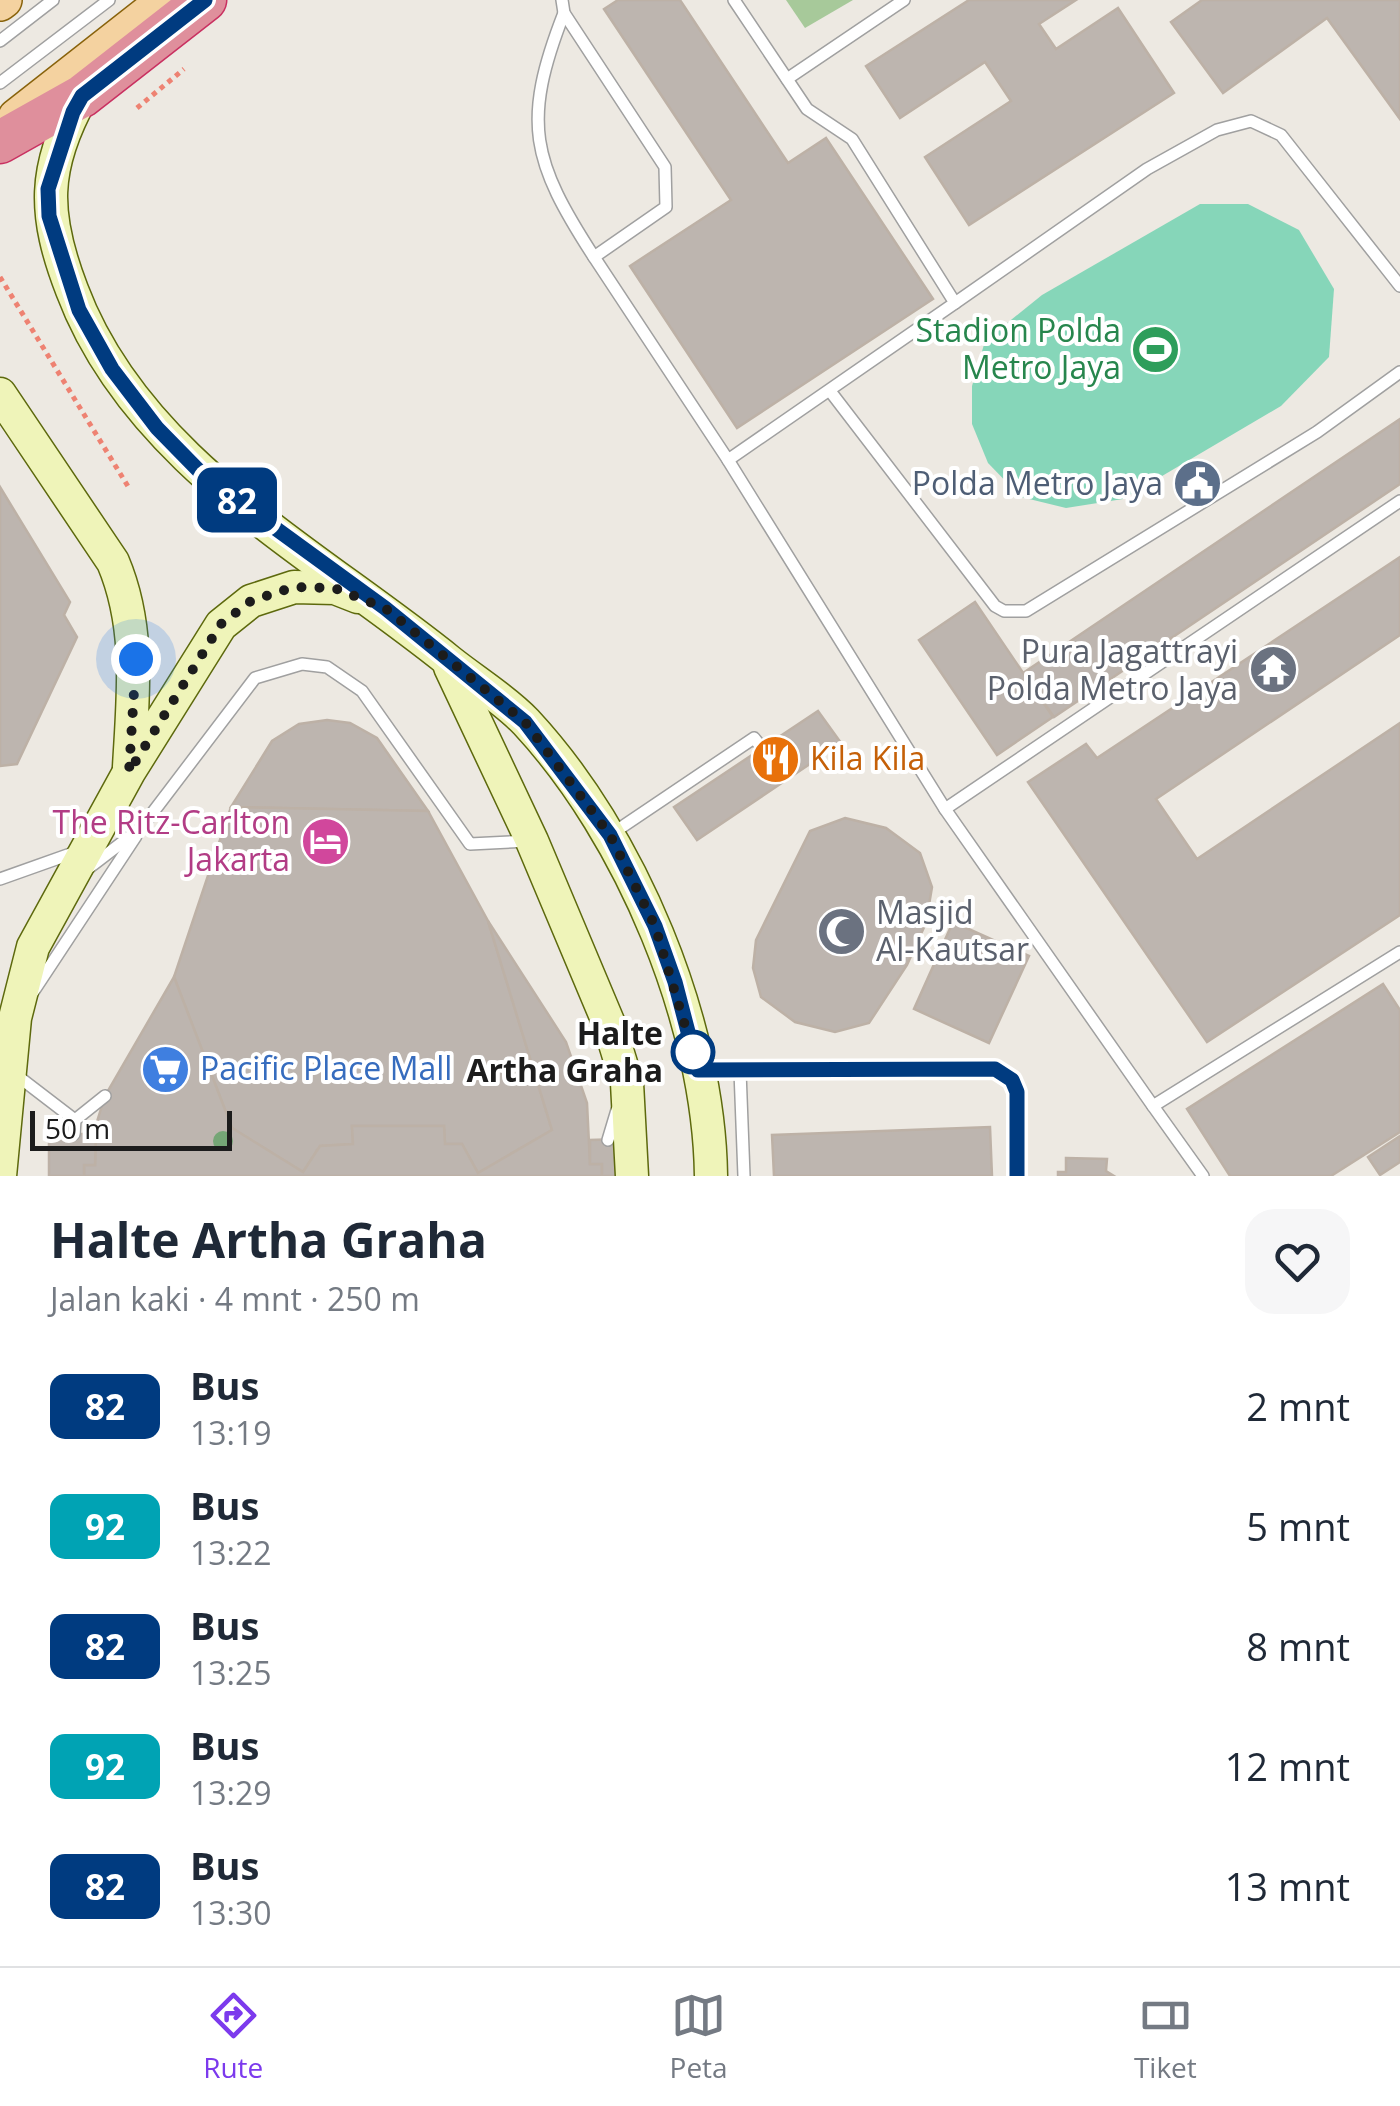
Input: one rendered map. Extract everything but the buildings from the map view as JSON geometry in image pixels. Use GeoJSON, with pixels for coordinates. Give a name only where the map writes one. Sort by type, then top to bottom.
{"type":"FeatureCollection","features":[{"type":"Feature","properties":{"kind":"highway"},"geometry":{"type":"LineString","coordinates":[[0,142],[82,96],[205,0]]}},
{"type":"Feature","properties":{"kind":"main road"},"geometry":{"type":"LineString","coordinates":[[0,130],[165,0]]}},
{"type":"Feature","properties":{"kind":"main road"},"geometry":{"type":"LineString","coordinates":[[82,96],[48,189],[49,216],[79,310],[112,369],[157,428],[205,477],[385,608],[525,722],[610,835],[655,926],[675,982],[698,1070],[711,1176]]}},
{"type":"Feature","properties":{"kind":"main road"},"geometry":{"type":"LineString","coordinates":[[0,394],[112,562],[124,590],[136,659],[129,772]]}},
{"type":"Feature","properties":{"kind":"main road"},"geometry":{"type":"LineString","coordinates":[[0,1176],[15,1018],[33,947],[129,772],[221,624],[251,601],[294,587],[334,588],[385,608]]}},
{"type":"Feature","properties":{"kind":"main road"},"geometry":{"type":"LineString","coordinates":[[446,658],[532,841],[609,1024],[627,1083],[632,1176]]}},
{"type":"Feature","properties":{"kind":"lane"},"geometry":{"type":"LineString","coordinates":[[0,41],[53,0]]}},
{"type":"Feature","properties":{"kind":"lane"},"geometry":{"type":"LineString","coordinates":[[0,84],[110,0]]}},
{"type":"Feature","properties":{"kind":"lane"},"geometry":{"type":"LineString","coordinates":[[734,0],[807,109],[852,140],[955,303]]}},
{"type":"Feature","properties":{"kind":"lane"},"geometry":{"type":"LineString","coordinates":[[788,79],[904,0]]}},
{"type":"Feature","properties":{"kind":"lane"},"geometry":{"type":"LineString","coordinates":[[563,6],[665,167],[668,181],[666,207],[594,257]]}},
{"type":"Feature","properties":{"kind":"lane"},"geometry":{"type":"LineString","coordinates":[[563,6],[545,61],[538,128],[542,162],[555,196],[728,460],[945,808],[1203,1176]]}},
{"type":"Feature","properties":{"kind":"lane"},"geometry":{"type":"LineString","coordinates":[[728,460],[1147,169],[1217,130],[1251,121],[1280,134],[1400,286]]}},
{"type":"Feature","properties":{"kind":"lane"},"geometry":{"type":"LineString","coordinates":[[830,391],[995,606],[1004,611],[1026,611],[1317,432],[1400,372]]}},
{"type":"Feature","properties":{"kind":"lane"},"geometry":{"type":"LineString","coordinates":[[945,808],[1400,501]]}},
{"type":"Feature","properties":{"kind":"lane"},"geometry":{"type":"LineString","coordinates":[[15,1018],[140,828],[255,678],[302,664],[327,667],[362,690],[470,844],[532,841]]}},
{"type":"Feature","properties":{"kind":"lane"},"geometry":{"type":"LineString","coordinates":[[610,835],[754,738],[762,748]]}},
{"type":"Feature","properties":{"kind":"lane"},"geometry":{"type":"LineString","coordinates":[[62,888],[140,828]]}},
{"type":"Feature","properties":{"kind":"lane"},"geometry":{"type":"LineString","coordinates":[[0,879],[85,849]]}},
{"type":"Feature","properties":{"kind":"lane"},"geometry":{"type":"LineString","coordinates":[[1153,1106],[1400,952]]}},
{"type":"Feature","properties":{"kind":"lane"},"geometry":{"type":"LineString","coordinates":[[8,1068],[75,1127],[106,1096]]}},
{"type":"Feature","properties":{"kind":"lane"},"geometry":{"type":"LineString","coordinates":[[698,1070],[995,1069],[1012,1080],[1017,1092],[1017,1176]]}},
{"type":"Feature","properties":{"kind":"lane"},"geometry":{"type":"LineString","coordinates":[[740,1070],[744,1176]]}},
{"type":"Feature","properties":{"kind":"lane"},"geometry":{"type":"LineString","coordinates":[[608,1140],[627,1083]]}},
{"type":"Feature","properties":{"kind":"path"},"geometry":{"type":"LineString","coordinates":[[137,108],[184,69]]}},
{"type":"Feature","properties":{"kind":"path"},"geometry":{"type":"LineString","coordinates":[[0,276],[128,488]]}},
{"type":"Feature","properties":{"kind":"green space"},"geometry":{"type":"Polygon","coordinates":[[[786,0],[853,0],[805,28],[786,0]]]}},
{"type":"Feature","properties":{"kind":"green space","name":"Stadion Polda Metro Jaya"},"geometry":{"type":"Polygon","coordinates":[[[1200,204],[1248,204],[1299,230],[1334,289],[1329,357],[1281,406],[1123,499],[1066,508],[1021,497],[988,463],[972,424],[972,386],[985,341],[1042,295],[1200,204]]]}},
{"type":"Feature","properties":{"kind":"bus line","name":"82"},"geometry":{"type":"LineString","coordinates":[[205,0],[82,96],[48,189],[49,216],[60,258],[79,310],[112,369],[157,428],[205,477],[385,608],[525,722],[610,835],[655,926],[675,982],[698,1070],[995,1069],[1012,1080],[1017,1092],[1017,1176]]}},
{"type":"Feature","properties":{"kind":"place","name":"Stadion Polda Metro Jaya"},"geometry":{"type":"Point","coordinates":[1156,349]}},
{"type":"Feature","properties":{"kind":"place","name":"Polda Metro Jaya"},"geometry":{"type":"Point","coordinates":[1198,484]}},
{"type":"Feature","properties":{"kind":"place","name":"Pura Jagattrayi Polda Metro Jaya"},"geometry":{"type":"Point","coordinates":[1273,670]}},
{"type":"Feature","properties":{"kind":"place","name":"Kila Kila"},"geometry":{"type":"Point","coordinates":[775,759]}},
{"type":"Feature","properties":{"kind":"place","name":"The Ritz-Carlton Jakarta"},"geometry":{"type":"Point","coordinates":[325,841]}},
{"type":"Feature","properties":{"kind":"place","name":"Masjid Al-Kautsar"},"geometry":{"type":"Point","coordinates":[841,931]}},
{"type":"Feature","properties":{"kind":"place","name":"Halte Artha Graha"},"geometry":{"type":"Point","coordinates":[693,1052]}},
{"type":"Feature","properties":{"kind":"place","name":"Pacific Place Mall"},"geometry":{"type":"Point","coordinates":[165,1069]}},
{"type":"Feature","properties":{"kind":"route"},"geometry":{"type":"LineString","coordinates":[[136,659],[129,772],[221,624],[251,601],[294,587],[334,588],[385,608],[525,722],[610,835],[655,926],[693,1052]]}}]}
